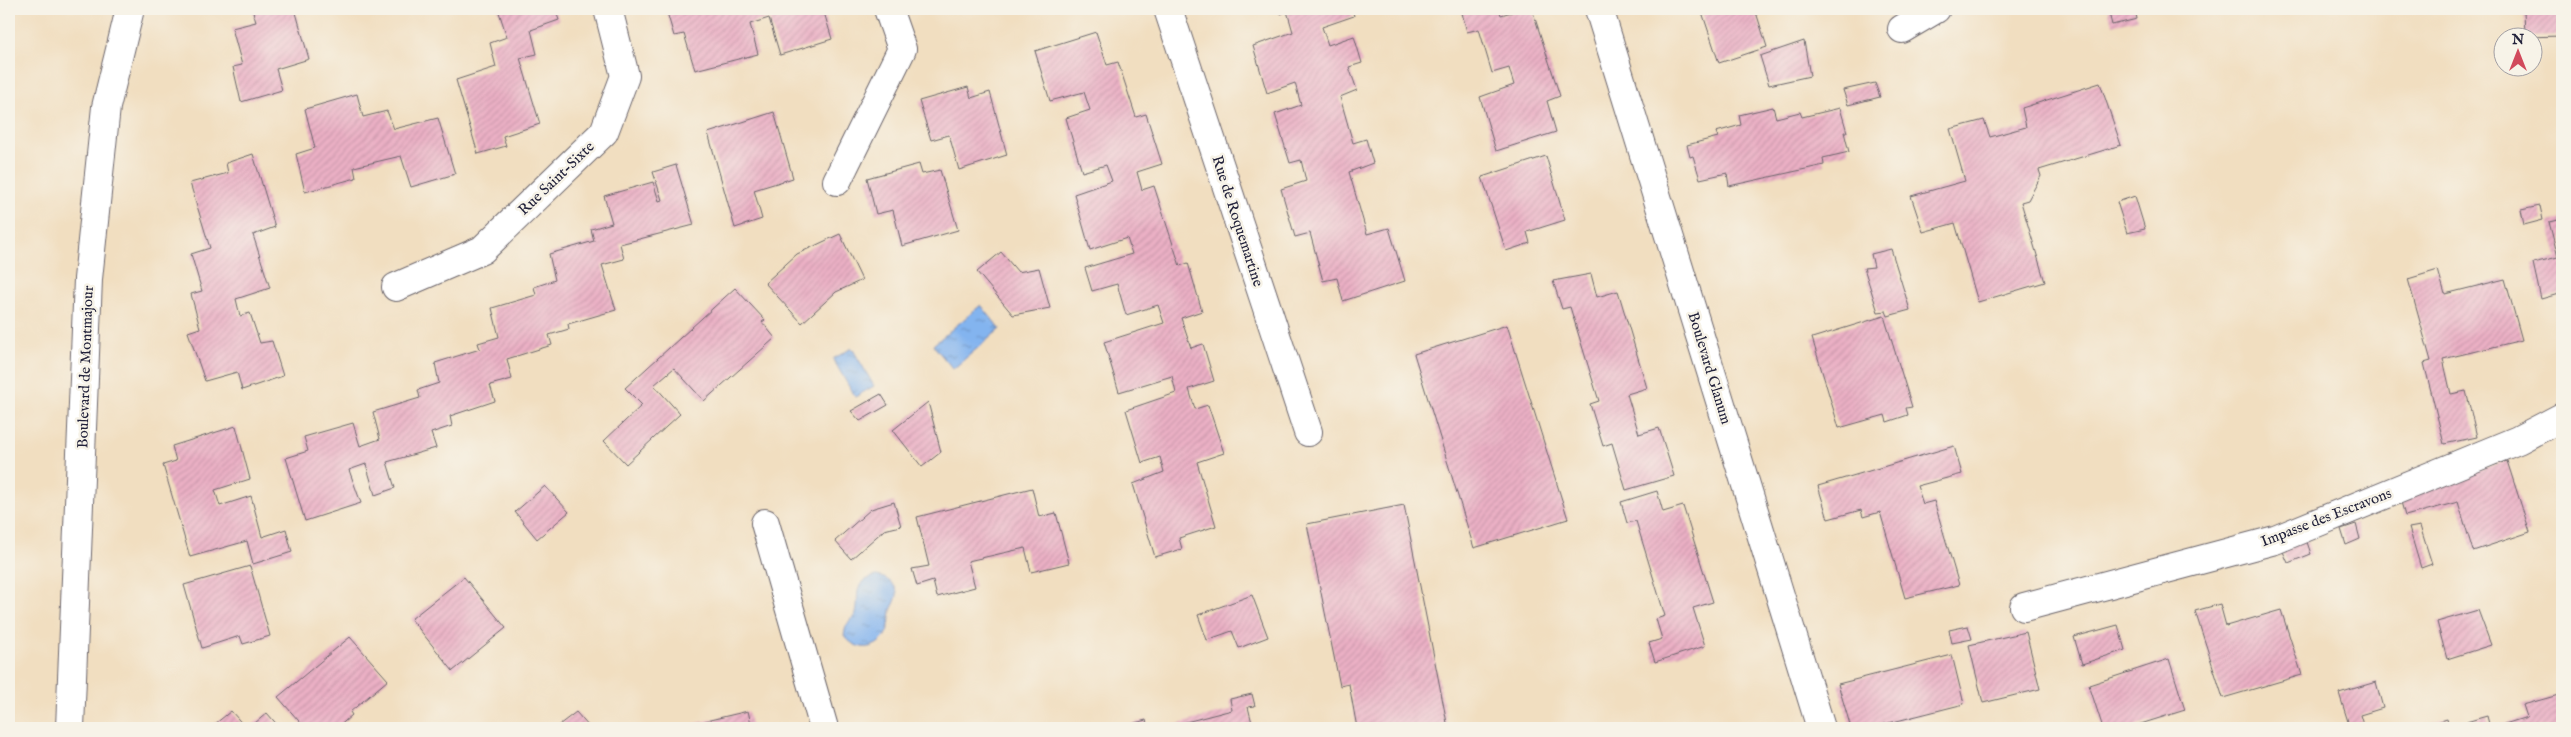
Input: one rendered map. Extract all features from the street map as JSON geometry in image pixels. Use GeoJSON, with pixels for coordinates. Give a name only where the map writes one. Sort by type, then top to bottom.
{"type":"FeatureCollection","features":[{"type":"Feature","properties":{"kind":"street","name":"Boulevard de Montmajour"},"geometry":{"type":"LineString","coordinates":[[70,728],[88,279],[106,107],[130,9]]}},
{"type":"Feature","properties":{"kind":"street","name":"Rue Saint-Sixte"},"geometry":{"type":"LineString","coordinates":[[396,287],[482,250],[604,132],[625,76],[608,9]]}},
{"type":"Feature","properties":{"kind":"street"},"geometry":{"type":"LineString","coordinates":[[837,181],[902,50],[888,9]]}},
{"type":"Feature","properties":{"kind":"street","name":"Rue de Roquemartine"},"geometry":{"type":"LineString","coordinates":[[1168,9],[1308,432]]}},
{"type":"Feature","properties":{"kind":"street","name":"Boulevard Glanum"},"geometry":{"type":"LineString","coordinates":[[1599,9],[1820,728]]}},
{"type":"Feature","properties":{"kind":"street"},"geometry":{"type":"LineString","coordinates":[[1902,29],[1936,9]]}},
{"type":"Feature","properties":{"kind":"street","name":"Impasse des Escravons"},"geometry":{"type":"LineString","coordinates":[[2024,607],[2275,540],[2518,440],[2562,418]]}},
{"type":"Feature","properties":{"kind":"street"},"geometry":{"type":"LineString","coordinates":[[765,524],[824,728]]}},
{"type":"Feature","properties":{"kind":"water"},"geometry":{"type":"Polygon","coordinates":[[[981,305],[1000,329],[953,369],[933,345],[981,305]]]}},
{"type":"Feature","properties":{"kind":"water"},"geometry":{"type":"Polygon","coordinates":[[[852,348],[874,386],[855,397],[833,359],[852,348]]]}},
{"type":"Feature","properties":{"kind":"water"},"geometry":{"type":"Polygon","coordinates":[[[876,576],[892,583],[897,590],[897,595],[891,610],[889,627],[885,636],[874,645],[862,647],[849,641],[844,635],[846,626],[856,614],[860,586],[863,582],[876,576]]]}},
{"type":"Feature","properties":{"kind":"building"},"geometry":{"type":"Polygon","coordinates":[[[252,9],[295,9],[309,59],[276,69],[282,90],[241,102],[233,67],[242,65],[232,28],[256,22],[252,9]]]}},
{"type":"Feature","properties":{"kind":"building"},"geometry":{"type":"Polygon","coordinates":[[[498,9],[555,9],[559,20],[531,30],[537,54],[520,58],[540,124],[503,136],[506,146],[478,154],[456,80],[496,67],[490,43],[507,37],[498,9]]]}},
{"type":"Feature","properties":{"kind":"building"},"geometry":{"type":"Polygon","coordinates":[[[666,9],[823,9],[832,39],[780,55],[769,18],[750,24],[758,54],[695,70],[684,34],[674,36],[666,9]]]}},
{"type":"Feature","properties":{"kind":"building"},"geometry":{"type":"Polygon","coordinates":[[[1280,9],[1352,9],[1354,16],[1322,27],[1328,45],[1354,36],[1362,63],[1349,67],[1357,90],[1340,97],[1353,143],[1366,139],[1373,163],[1349,172],[1367,234],[1389,228],[1405,281],[1343,301],[1337,278],[1323,281],[1310,233],[1295,237],[1281,189],[1306,181],[1301,160],[1290,163],[1275,114],[1301,105],[1295,83],[1267,93],[1253,46],[1293,32],[1287,11],[1281,14],[1280,9]]]}},
{"type":"Feature","properties":{"kind":"building"},"geometry":{"type":"Polygon","coordinates":[[[1461,9],[1499,9],[1501,15],[1522,9],[1532,9],[1560,96],[1547,101],[1556,132],[1496,151],[1480,97],[1514,85],[1509,68],[1492,73],[1479,29],[1467,32],[1461,9]]]}},
{"type":"Feature","properties":{"kind":"building"},"geometry":{"type":"Polygon","coordinates":[[[1701,9],[1755,9],[1767,47],[1719,63],[1701,9]]]}},
{"type":"Feature","properties":{"kind":"building"},"geometry":{"type":"Polygon","coordinates":[[[2108,9],[2135,9],[2137,19],[2112,25],[2108,9]]]}},
{"type":"Feature","properties":{"kind":"building"},"geometry":{"type":"Polygon","coordinates":[[[2524,9],[2562,9],[2562,36],[2544,36],[2544,28],[2525,28],[2524,9]]]}},
{"type":"Feature","properties":{"kind":"building"},"geometry":{"type":"Polygon","coordinates":[[[1096,32],[1107,65],[1118,62],[1136,117],[1146,114],[1162,164],[1137,172],[1142,190],[1154,186],[1180,266],[1188,263],[1202,311],[1181,318],[1191,348],[1203,344],[1214,381],[1189,389],[1195,409],[1208,405],[1224,453],[1197,462],[1216,526],[1179,538],[1182,549],[1155,557],[1133,484],[1164,472],[1160,457],[1142,463],[1126,410],[1176,393],[1172,376],[1119,392],[1104,342],[1164,323],[1158,305],[1126,315],[1117,284],[1092,291],[1085,268],[1132,254],[1127,238],[1090,250],[1074,194],[1112,181],[1106,165],[1082,172],[1066,118],[1090,110],[1084,92],[1050,101],[1035,51],[1096,32]]]}},
{"type":"Feature","properties":{"kind":"building"},"geometry":{"type":"Polygon","coordinates":[[[1804,41],[1810,76],[1769,85],[1760,56],[1804,41]]]}},
{"type":"Feature","properties":{"kind":"building"},"geometry":{"type":"Polygon","coordinates":[[[1875,83],[1880,97],[1848,105],[1843,90],[1875,83]]]}},
{"type":"Feature","properties":{"kind":"building"},"geometry":{"type":"Polygon","coordinates":[[[2100,83],[2121,145],[2039,170],[2041,176],[2028,200],[2021,202],[2045,282],[1978,302],[1955,223],[1923,232],[1911,196],[1965,181],[1950,129],[1984,120],[1990,137],[2026,127],[2022,108],[2100,83]]]}},
{"type":"Feature","properties":{"kind":"building"},"geometry":{"type":"Polygon","coordinates":[[[968,87],[971,98],[990,92],[1007,155],[959,170],[949,135],[931,140],[919,101],[968,87]]]}},
{"type":"Feature","properties":{"kind":"building"},"geometry":{"type":"Polygon","coordinates":[[[357,94],[363,117],[387,111],[394,129],[438,118],[455,174],[411,187],[401,156],[354,167],[356,178],[305,192],[296,154],[315,148],[305,109],[357,94]]]}},
{"type":"Feature","properties":{"kind":"building"},"geometry":{"type":"Polygon","coordinates":[[[1773,107],[1776,118],[1800,112],[1802,117],[1840,108],[1847,132],[1844,132],[1849,152],[1823,158],[1824,165],[1729,186],[1727,173],[1700,179],[1693,156],[1690,157],[1687,145],[1718,137],[1716,132],[1741,125],[1739,115],[1773,107]]]}},
{"type":"Feature","properties":{"kind":"building"},"geometry":{"type":"Polygon","coordinates":[[[774,112],[793,178],[754,190],[762,219],[735,228],[708,133],[774,112]]]}},
{"type":"Feature","properties":{"kind":"building"},"geometry":{"type":"Polygon","coordinates":[[[253,154],[275,227],[253,235],[270,288],[236,299],[240,316],[250,313],[260,343],[272,341],[283,376],[242,390],[237,372],[205,381],[188,332],[200,328],[191,294],[202,291],[191,254],[210,248],[190,183],[228,173],[226,163],[253,154]]]}},
{"type":"Feature","properties":{"kind":"building"},"geometry":{"type":"Polygon","coordinates":[[[1546,156],[1565,220],[1527,232],[1530,243],[1506,251],[1482,177],[1546,156]]]}},
{"type":"Feature","properties":{"kind":"building"},"geometry":{"type":"Polygon","coordinates":[[[919,164],[922,174],[940,170],[958,230],[902,246],[893,210],[876,214],[867,178],[919,164]]]}},
{"type":"Feature","properties":{"kind":"building"},"geometry":{"type":"Polygon","coordinates":[[[676,165],[694,225],[620,244],[624,259],[602,265],[616,310],[568,324],[569,329],[549,335],[552,345],[507,359],[512,379],[490,385],[495,401],[450,416],[452,426],[431,433],[436,448],[387,462],[395,488],[375,495],[366,464],[349,470],[361,503],[305,521],[286,458],[308,451],[304,437],[353,423],[360,446],[380,439],[373,412],[420,398],[418,390],[439,383],[435,363],[480,349],[478,343],[499,337],[492,308],[536,295],[534,287],[555,280],[549,254],[594,241],[591,229],[612,223],[604,196],[653,182],[659,201],[662,200],[653,172],[676,165]]]}},
{"type":"Feature","properties":{"kind":"building"},"geometry":{"type":"Polygon","coordinates":[[[2135,196],[2145,229],[2127,233],[2117,202],[2135,196]]]}},
{"type":"Feature","properties":{"kind":"building"},"geometry":{"type":"Polygon","coordinates":[[[2540,206],[2543,220],[2524,225],[2521,210],[2540,206]]]}},
{"type":"Feature","properties":{"kind":"building"},"geometry":{"type":"Polygon","coordinates":[[[2562,219],[2562,293],[2541,299],[2533,263],[2558,257],[2549,222],[2562,219]]]}},
{"type":"Feature","properties":{"kind":"building"},"geometry":{"type":"Polygon","coordinates":[[[840,234],[862,280],[836,292],[802,323],[765,283],[797,254],[840,234]]]}},
{"type":"Feature","properties":{"kind":"building"},"geometry":{"type":"Polygon","coordinates":[[[1891,249],[1910,310],[1888,316],[1886,311],[1878,312],[1864,268],[1874,267],[1871,254],[1891,249]]]}},
{"type":"Feature","properties":{"kind":"building"},"geometry":{"type":"Polygon","coordinates":[[[1001,252],[1018,272],[1039,268],[1050,308],[1013,315],[977,272],[1001,252]]]}},
{"type":"Feature","properties":{"kind":"building"},"geometry":{"type":"Polygon","coordinates":[[[2438,270],[2445,294],[2505,279],[2522,340],[2443,359],[2451,394],[2466,391],[2477,437],[2444,444],[2424,363],[2431,361],[2408,279],[2438,270]]]}},
{"type":"Feature","properties":{"kind":"building"},"geometry":{"type":"Polygon","coordinates":[[[1591,274],[1597,297],[1618,291],[1647,388],[1627,394],[1639,434],[1659,428],[1674,476],[1626,490],[1612,443],[1603,446],[1590,404],[1599,401],[1570,307],[1562,309],[1553,281],[1591,274]]]}},
{"type":"Feature","properties":{"kind":"building"},"geometry":{"type":"Polygon","coordinates":[[[735,288],[765,320],[762,322],[775,338],[704,401],[674,368],[654,385],[680,414],[626,464],[604,441],[642,405],[625,388],[735,288]]]}},
{"type":"Feature","properties":{"kind":"building"},"geometry":{"type":"Polygon","coordinates":[[[1884,316],[1912,407],[1906,408],[1908,415],[1887,422],[1885,415],[1839,428],[1812,338],[1884,316]]]}},
{"type":"Feature","properties":{"kind":"building"},"geometry":{"type":"Polygon","coordinates":[[[1507,325],[1568,519],[1474,548],[1414,354],[1507,325]]]}},
{"type":"Feature","properties":{"kind":"building"},"geometry":{"type":"Polygon","coordinates":[[[881,394],[888,405],[860,421],[851,411],[881,394]]]}},
{"type":"Feature","properties":{"kind":"building"},"geometry":{"type":"Polygon","coordinates":[[[928,402],[941,452],[922,467],[893,430],[928,402]]]}},
{"type":"Feature","properties":{"kind":"building"},"geometry":{"type":"Polygon","coordinates":[[[236,426],[250,479],[215,490],[220,506],[251,496],[262,537],[286,529],[292,552],[253,564],[247,541],[190,557],[163,465],[176,461],[172,446],[236,426]]]}},
{"type":"Feature","properties":{"kind":"building"},"geometry":{"type":"Polygon","coordinates":[[[1954,446],[1962,474],[1917,486],[1923,504],[1934,501],[1959,585],[1905,598],[1880,512],[1863,517],[1861,510],[1828,519],[1818,486],[1954,446]]]}},
{"type":"Feature","properties":{"kind":"building"},"geometry":{"type":"Polygon","coordinates":[[[2507,461],[2530,532],[2473,551],[2458,502],[2405,516],[2399,495],[2507,461]]]}},
{"type":"Feature","properties":{"kind":"building"},"geometry":{"type":"Polygon","coordinates":[[[545,486],[569,512],[537,539],[515,512],[545,486]]]}},
{"type":"Feature","properties":{"kind":"building"},"geometry":{"type":"Polygon","coordinates":[[[1032,488],[1039,517],[1056,513],[1069,563],[1031,572],[1025,548],[968,561],[975,587],[937,597],[933,581],[917,586],[912,569],[929,566],[917,517],[1032,488]]]}},
{"type":"Feature","properties":{"kind":"building"},"geometry":{"type":"Polygon","coordinates":[[[1657,491],[1663,512],[1683,506],[1713,602],[1693,608],[1705,646],[1655,662],[1649,643],[1662,639],[1656,619],[1665,616],[1636,521],[1627,523],[1621,502],[1657,491]]]}},
{"type":"Feature","properties":{"kind":"building"},"geometry":{"type":"Polygon","coordinates":[[[894,502],[901,526],[884,530],[851,559],[835,541],[871,509],[894,502]]]}},
{"type":"Feature","properties":{"kind":"building"},"geometry":{"type":"Polygon","coordinates":[[[1404,505],[1448,728],[1357,728],[1349,684],[1340,686],[1307,524],[1404,505]]]}},
{"type":"Feature","properties":{"kind":"building"},"geometry":{"type":"Polygon","coordinates":[[[2356,524],[2360,539],[2346,545],[2341,529],[2356,524]]]}},
{"type":"Feature","properties":{"kind":"building"},"geometry":{"type":"Polygon","coordinates":[[[2420,526],[2432,564],[2421,568],[2409,528],[2420,526]]]}},
{"type":"Feature","properties":{"kind":"building"},"geometry":{"type":"Polygon","coordinates":[[[2306,539],[2311,554],[2288,563],[2281,547],[2306,539]]]}},
{"type":"Feature","properties":{"kind":"building"},"geometry":{"type":"Polygon","coordinates":[[[250,566],[270,636],[243,644],[240,636],[202,648],[184,585],[250,566]]]}},
{"type":"Feature","properties":{"kind":"building"},"geometry":{"type":"Polygon","coordinates":[[[464,577],[506,628],[453,671],[411,619],[464,577]]]}},
{"type":"Feature","properties":{"kind":"building"},"geometry":{"type":"Polygon","coordinates":[[[1252,595],[1268,637],[1239,648],[1232,631],[1207,640],[1198,615],[1252,595]]]}},
{"type":"Feature","properties":{"kind":"building"},"geometry":{"type":"Polygon","coordinates":[[[2220,604],[2226,626],[2281,610],[2302,675],[2223,698],[2195,611],[2220,604]]]}},
{"type":"Feature","properties":{"kind":"building"},"geometry":{"type":"Polygon","coordinates":[[[2478,610],[2491,645],[2447,659],[2437,622],[2478,610]]]}},
{"type":"Feature","properties":{"kind":"building"},"geometry":{"type":"Polygon","coordinates":[[[2118,625],[2125,650],[2082,664],[2074,637],[2118,625]]]}},
{"type":"Feature","properties":{"kind":"building"},"geometry":{"type":"Polygon","coordinates":[[[1968,626],[1972,639],[1952,643],[1949,630],[1968,626]]]}},
{"type":"Feature","properties":{"kind":"building"},"geometry":{"type":"Polygon","coordinates":[[[2026,632],[2040,689],[1983,703],[1969,645],[2026,632]]]}},
{"type":"Feature","properties":{"kind":"building"},"geometry":{"type":"Polygon","coordinates":[[[350,637],[388,680],[350,712],[352,715],[337,728],[305,728],[278,697],[350,637]]]}},
{"type":"Feature","properties":{"kind":"building"},"geometry":{"type":"Polygon","coordinates":[[[1952,655],[1964,704],[1869,728],[1851,728],[1838,684],[1952,655]]]}},
{"type":"Feature","properties":{"kind":"building"},"geometry":{"type":"Polygon","coordinates":[[[2169,659],[2185,710],[2128,728],[2103,728],[2089,685],[2169,659]]]}},
{"type":"Feature","properties":{"kind":"building"},"geometry":{"type":"Polygon","coordinates":[[[2376,682],[2383,708],[2360,715],[2364,728],[2350,728],[2339,693],[2376,682]]]}},
{"type":"Feature","properties":{"kind":"building"},"geometry":{"type":"Polygon","coordinates":[[[1252,694],[1255,706],[1248,707],[1253,727],[1272,723],[1274,728],[1163,728],[1232,710],[1230,699],[1252,694]]]}},
{"type":"Feature","properties":{"kind":"building"},"geometry":{"type":"Polygon","coordinates":[[[2562,694],[2562,728],[2492,728],[2527,717],[2523,705],[2562,694]]]}},
{"type":"Feature","properties":{"kind":"building"},"geometry":{"type":"Polygon","coordinates":[[[231,711],[246,728],[210,728],[231,711]]]}},
{"type":"Feature","properties":{"kind":"building"},"geometry":{"type":"Polygon","coordinates":[[[748,711],[752,728],[694,728],[693,724],[748,711]]]}},
{"type":"Feature","properties":{"kind":"building"},"geometry":{"type":"Polygon","coordinates":[[[576,712],[590,728],[555,728],[576,712]]]}},
{"type":"Feature","properties":{"kind":"building"},"geometry":{"type":"Polygon","coordinates":[[[267,713],[280,728],[249,728],[267,713]]]}},
{"type":"Feature","properties":{"kind":"building"},"geometry":{"type":"Polygon","coordinates":[[[2487,716],[2490,728],[2417,728],[2447,719],[2449,727],[2487,716]]]}},
{"type":"Feature","properties":{"kind":"building"},"geometry":{"type":"Polygon","coordinates":[[[1146,720],[1148,728],[1125,728],[1124,726],[1146,720]]]}}]}
